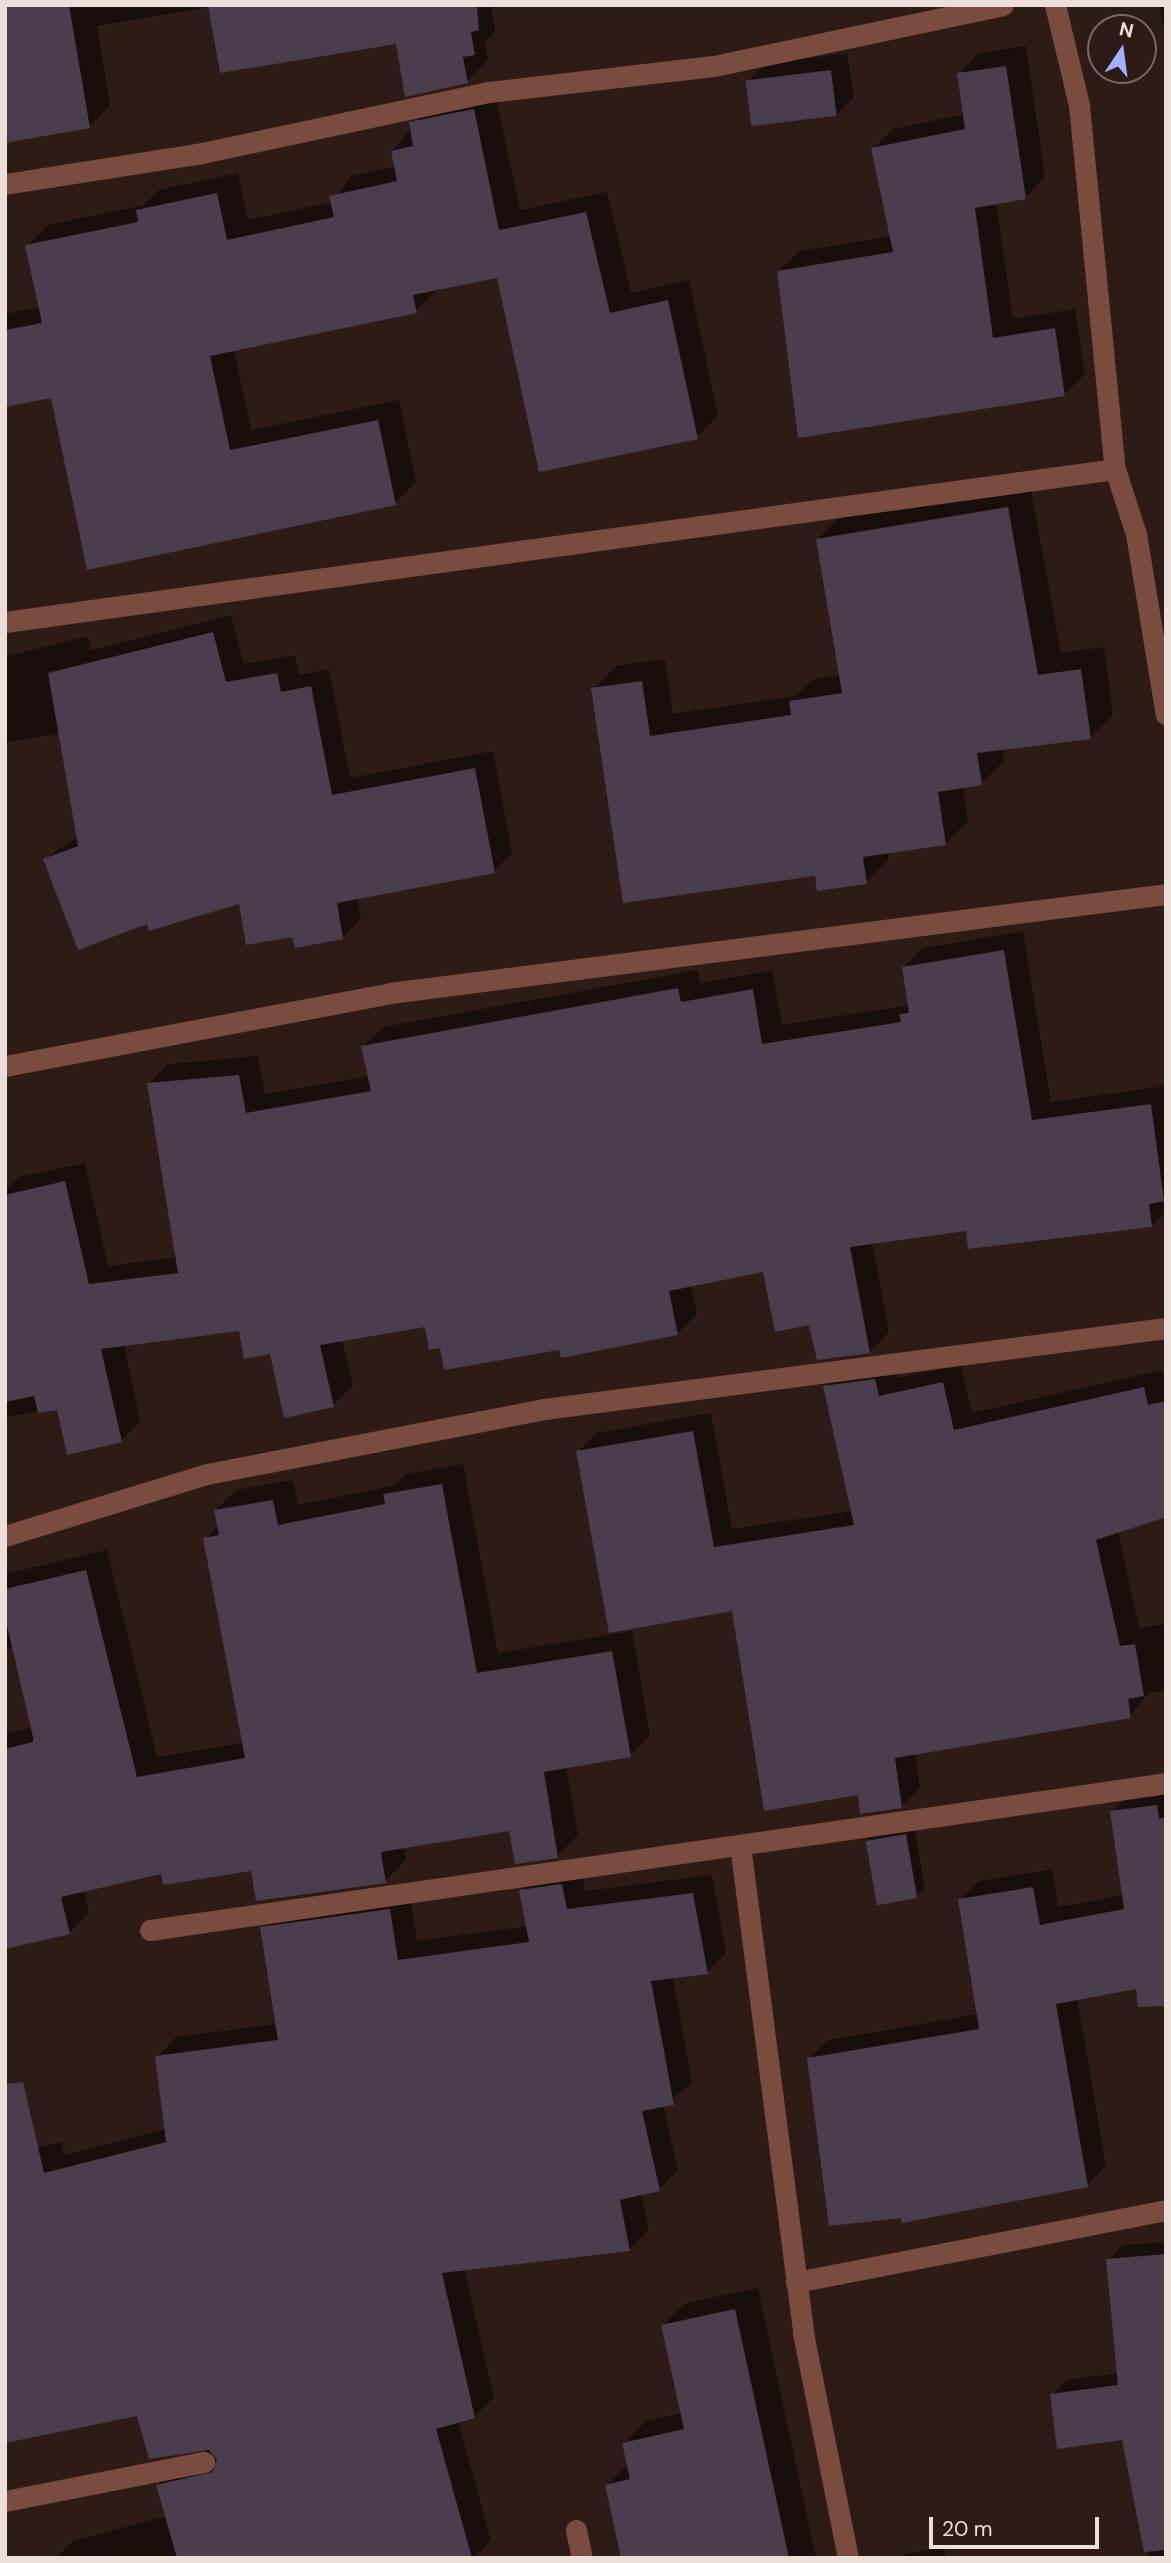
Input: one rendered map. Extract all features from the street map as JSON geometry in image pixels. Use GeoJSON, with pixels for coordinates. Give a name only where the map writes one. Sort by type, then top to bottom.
{"type":"FeatureCollection","features":[{"type":"Feature","properties":{"kind":"street"},"geometry":{"type":"LineString","coordinates":[[5,184],[202,153],[489,92],[714,66],[1003,5]]}},
{"type":"Feature","properties":{"kind":"street"},"geometry":{"type":"LineString","coordinates":[[1055,5],[1079,105],[1115,469],[1136,534],[1166,715]]}},
{"type":"Feature","properties":{"kind":"street"},"geometry":{"type":"LineString","coordinates":[[5,622],[1115,469]]}},
{"type":"Feature","properties":{"kind":"street"},"geometry":{"type":"LineString","coordinates":[[5,1066],[390,993],[1166,894]]}},
{"type":"Feature","properties":{"kind":"street"},"geometry":{"type":"LineString","coordinates":[[5,1536],[207,1474],[544,1409],[1166,1328]]}},
{"type":"Feature","properties":{"kind":"street"},"geometry":{"type":"LineString","coordinates":[[150,1930],[1166,1783]]}},
{"type":"Feature","properties":{"kind":"street"},"geometry":{"type":"LineString","coordinates":[[740,1845],[796,2282],[848,2558]]}},
{"type":"Feature","properties":{"kind":"street"},"geometry":{"type":"LineString","coordinates":[[796,2282],[1166,2210]]}},
{"type":"Feature","properties":{"kind":"street"},"geometry":{"type":"LineString","coordinates":[[5,2501],[204,2462]]}},
{"type":"Feature","properties":{"kind":"street"},"geometry":{"type":"LineString","coordinates":[[576,2530],[582,2558]]}},
{"type":"Feature","properties":{"kind":"building"},"geometry":{"type":"Polygon","coordinates":[[[5,5],[69,5],[90,128],[5,143],[5,5]]]}},
{"type":"Feature","properties":{"kind":"building"},"geometry":{"type":"Polygon","coordinates":[[[208,5],[477,5],[479,30],[471,32],[475,55],[463,57],[468,83],[405,97],[396,44],[220,73],[208,5]]]}},
{"type":"Feature","properties":{"kind":"building"},"geometry":{"type":"Polygon","coordinates":[[[1006,66],[1026,199],[975,208],[993,338],[1055,328],[1065,396],[798,438],[777,271],[893,252],[871,148],[965,129],[957,73],[1006,66]]]}},
{"type":"Feature","properties":{"kind":"building"},"geometry":{"type":"Polygon","coordinates":[[[831,70],[837,116],[751,126],[746,80],[831,70]]]}},
{"type":"Feature","properties":{"kind":"building"},"geometry":{"type":"Polygon","coordinates":[[[474,109],[499,230],[586,212],[610,313],[668,300],[698,439],[539,472],[497,278],[413,295],[417,313],[210,356],[230,450],[378,420],[396,505],[87,570],[51,398],[5,407],[5,330],[42,323],[25,245],[138,222],[136,210],[217,193],[227,240],[334,217],[329,196],[397,181],[391,151],[413,146],[409,122],[474,109]]]}},
{"type":"Feature","properties":{"kind":"building"},"geometry":{"type":"Polygon","coordinates":[[[1008,507],[1038,675],[1081,669],[1091,739],[977,753],[982,785],[938,792],[946,845],[863,857],[867,884],[817,891],[815,876],[623,903],[591,688],[642,681],[650,736],[791,715],[789,701],[842,693],[816,539],[1008,507]]]}},
{"type":"Feature","properties":{"kind":"building"},"geometry":{"type":"Polygon","coordinates":[[[213,632],[226,682],[277,673],[281,692],[311,686],[332,795],[475,768],[495,873],[337,903],[343,939],[295,948],[292,937],[246,945],[239,904],[149,931],[147,924],[78,950],[43,859],[78,846],[48,673],[213,632]]]}},
{"type":"Feature","properties":{"kind":"building"},"geometry":{"type":"Polygon","coordinates":[[[1004,950],[1032,1120],[1151,1104],[1164,1201],[1149,1204],[1152,1227],[968,1249],[966,1231],[850,1247],[870,1353],[817,1360],[809,1325],[775,1332],[763,1272],[669,1291],[678,1335],[561,1358],[559,1350],[444,1370],[440,1348],[429,1350],[425,1327],[320,1345],[334,1407],[284,1418],[270,1354],[244,1359],[239,1331],[101,1349],[122,1442],[67,1455],[57,1410],[38,1413],[34,1396],[5,1402],[5,1195],[65,1181],[89,1284],[178,1273],[147,1083],[239,1075],[246,1113],[371,1091],[361,1046],[678,988],[681,1002],[753,989],[762,1044],[901,1022],[899,1014],[909,1013],[902,967],[1004,950]]]}},
{"type":"Feature","properties":{"kind":"building"},"geometry":{"type":"Polygon","coordinates":[[[875,1379],[879,1396],[943,1382],[954,1430],[1144,1387],[1148,1405],[1166,1401],[1166,1517],[1096,1540],[1120,1646],[1135,1644],[1144,1696],[1128,1699],[1131,1718],[895,1758],[902,1808],[860,1814],[858,1795],[764,1811],[732,1611],[609,1633],[576,1451],[693,1431],[714,1547],[854,1525],[823,1386],[875,1379]]]}},
{"type":"Feature","properties":{"kind":"building"},"geometry":{"type":"Polygon","coordinates":[[[442,1484],[477,1673],[612,1651],[631,1757],[544,1772],[558,1858],[515,1864],[509,1831],[381,1852],[386,1883],[256,1901],[251,1871],[163,1885],[161,1874],[61,1897],[70,1934],[5,1949],[5,1749],[33,1742],[33,1737],[5,1617],[5,1589],[86,1570],[137,1777],[245,1758],[203,1538],[219,1535],[214,1510],[273,1500],[278,1525],[385,1504],[383,1494],[442,1484]]]}},
{"type":"Feature","properties":{"kind":"building"},"geometry":{"type":"Polygon","coordinates":[[[1157,1805],[1159,1819],[1166,1817],[1166,2006],[1138,2007],[1136,1989],[1056,2004],[1088,2187],[902,2223],[901,2218],[829,2226],[807,2058],[979,2029],[958,1899],[1033,1887],[1040,1925],[1124,1909],[1110,1811],[1157,1805]]]}},
{"type":"Feature","properties":{"kind":"building"},"geometry":{"type":"Polygon","coordinates":[[[906,1834],[917,1898],[877,1905],[866,1841],[906,1834]]]}},
{"type":"Feature","properties":{"kind":"building"},"geometry":{"type":"Polygon","coordinates":[[[562,1884],[567,1909],[693,1893],[708,1974],[651,1981],[674,2105],[642,2111],[660,2191],[620,2200],[630,2251],[442,2273],[475,2418],[436,2429],[472,2558],[177,2558],[156,2485],[212,2472],[217,2460],[209,2450],[149,2459],[137,2416],[5,2443],[5,2084],[23,2082],[44,2173],[166,2142],[155,2056],[278,2040],[260,1927],[390,1909],[398,1960],[529,1942],[519,1890],[562,1884]]]}},
{"type":"Feature","properties":{"kind":"building"},"geometry":{"type":"Polygon","coordinates":[[[1166,2254],[1166,2550],[1144,2552],[1122,2440],[1057,2449],[1050,2394],[1118,2385],[1106,2259],[1166,2254]]]}},
{"type":"Feature","properties":{"kind":"building"},"geometry":{"type":"Polygon","coordinates":[[[735,2309],[789,2558],[621,2558],[605,2485],[630,2479],[622,2443],[684,2429],[661,2325],[735,2309]]]}}]}
